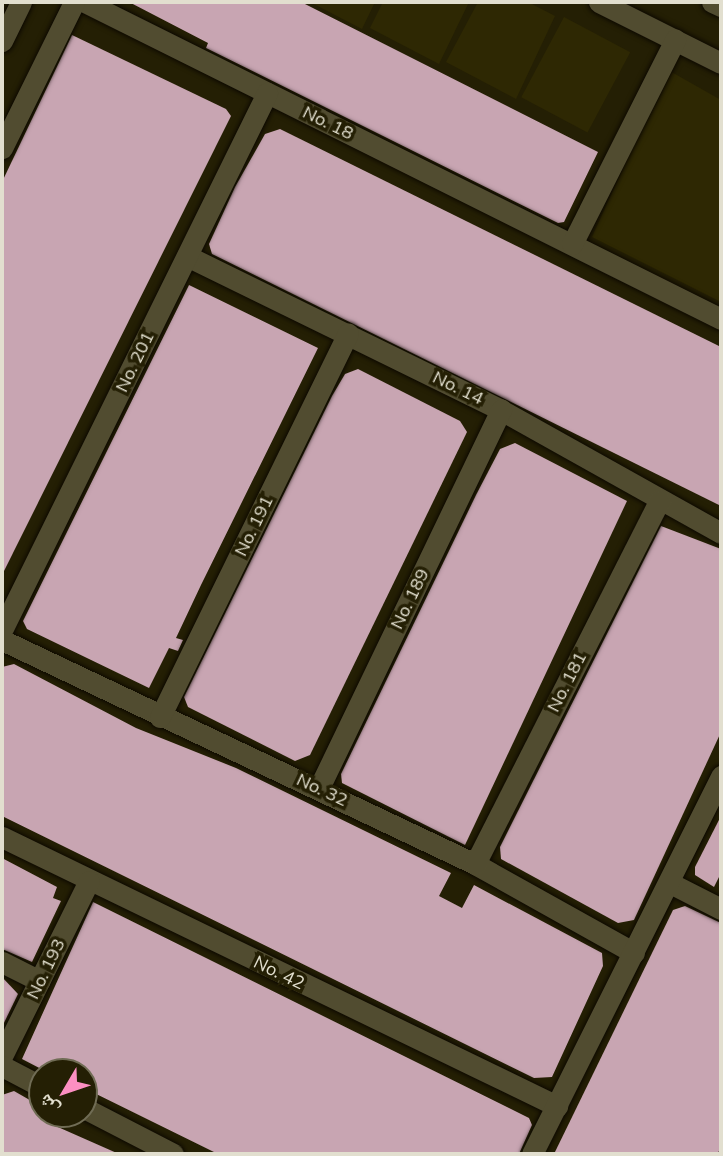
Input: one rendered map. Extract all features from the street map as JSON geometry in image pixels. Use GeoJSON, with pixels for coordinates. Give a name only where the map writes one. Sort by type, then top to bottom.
{"type":"FeatureCollection","features":[{"type":"Feature","properties":{"kind":"street"},"geometry":{"type":"LineString","coordinates":[[2,41],[21,2]]}},
{"type":"Feature","properties":{"kind":"street"},"geometry":{"type":"LineString","coordinates":[[2,148],[74,2]]}},
{"type":"Feature","properties":{"kind":"street","name":"No. 18"},"geometry":{"type":"LineString","coordinates":[[85,2],[721,318]]}},
{"type":"Feature","properties":{"kind":"street"},"geometry":{"type":"LineString","coordinates":[[599,2],[721,63]]}},
{"type":"Feature","properties":{"kind":"street"},"geometry":{"type":"LineString","coordinates":[[712,2],[721,6]]}},
{"type":"Feature","properties":{"kind":"street"},"geometry":{"type":"LineString","coordinates":[[572,244],[674,40]]}},
{"type":"Feature","properties":{"kind":"street","name":"No. 201"},"geometry":{"type":"LineString","coordinates":[[2,630],[267,93]]}},
{"type":"Feature","properties":{"kind":"street","name":"No. 14"},"geometry":{"type":"LineString","coordinates":[[187,256],[501,410],[659,501],[721,533]]}},
{"type":"Feature","properties":{"kind":"street","name":"No. 191"},"geometry":{"type":"LineString","coordinates":[[160,717],[348,334]]}},
{"type":"Feature","properties":{"kind":"street","name":"No. 189"},"geometry":{"type":"LineString","coordinates":[[319,788],[501,410]]}},
{"type":"Feature","properties":{"kind":"street","name":"No. 181"},"geometry":{"type":"LineString","coordinates":[[475,863],[659,501]]}},
{"type":"Feature","properties":{"kind":"street","name":"No. 32"},"geometry":{"type":"LineString","coordinates":[[2,640],[160,717],[319,788],[475,863],[634,953]]}},
{"type":"Feature","properties":{"kind":"street"},"geometry":{"type":"LineString","coordinates":[[532,1154],[670,883],[721,776]]}},
{"type":"Feature","properties":{"kind":"street","name":"No. 42"},"geometry":{"type":"LineString","coordinates":[[2,837],[557,1106]]}},
{"type":"Feature","properties":{"kind":"street","name":"No. 193"},"geometry":{"type":"LineString","coordinates":[[2,1056],[89,881]]}},
{"type":"Feature","properties":{"kind":"street"},"geometry":{"type":"LineString","coordinates":[[670,883],[721,909]]}},
{"type":"Feature","properties":{"kind":"street"},"geometry":{"type":"LineString","coordinates":[[2,962],[40,981]]}},
{"type":"Feature","properties":{"kind":"street"},"geometry":{"type":"LineString","coordinates":[[2,1066],[28,1080]]}},
{"type":"Feature","properties":{"kind":"street"},"geometry":{"type":"LineString","coordinates":[[98,1115],[173,1154]]}},
{"type":"Feature","properties":{"kind":"shaded area"},"geometry":{"type":"Polygon","coordinates":[[[310,2],[375,2],[362,29],[310,2]]]}},
{"type":"Feature","properties":{"kind":"shaded area"},"geometry":{"type":"Polygon","coordinates":[[[383,2],[469,2],[439,64],[370,28],[383,2]]]}},
{"type":"Feature","properties":{"kind":"shaded area"},"geometry":{"type":"Polygon","coordinates":[[[478,2],[528,2],[555,16],[516,99],[446,62],[478,2]]]}},
{"type":"Feature","properties":{"kind":"shaded area"},"geometry":{"type":"Polygon","coordinates":[[[564,17],[630,52],[587,133],[521,97],[564,17]]]}},
{"type":"Feature","properties":{"kind":"shaded area"},"geometry":{"type":"Polygon","coordinates":[[[668,70],[721,100],[721,302],[592,237],[668,70]]]}},
{"type":"Feature","properties":{"kind":"building"},"geometry":{"type":"Polygon","coordinates":[[[129,2],[301,2],[598,152],[564,222],[558,223],[206,48],[208,43],[129,2]]]}},
{"type":"Feature","properties":{"kind":"building"},"geometry":{"type":"Polygon","coordinates":[[[72,35],[226,109],[231,116],[2,575],[2,182],[72,35]]]}},
{"type":"Feature","properties":{"kind":"building"},"geometry":{"type":"Polygon","coordinates":[[[280,129],[721,347],[721,506],[212,254],[209,244],[235,187],[265,134],[280,129]]]}},
{"type":"Feature","properties":{"kind":"building"},"geometry":{"type":"Polygon","coordinates":[[[189,285],[318,348],[176,638],[183,640],[178,651],[169,648],[149,688],[27,629],[23,621],[189,285]]]}},
{"type":"Feature","properties":{"kind":"building"},"geometry":{"type":"Polygon","coordinates":[[[358,369],[460,421],[467,432],[310,755],[295,761],[188,707],[184,697],[332,396],[345,374],[358,369]]]}},
{"type":"Feature","properties":{"kind":"building"},"geometry":{"type":"Polygon","coordinates":[[[515,443],[627,501],[465,845],[342,783],[341,774],[500,449],[515,443]]]}},
{"type":"Feature","properties":{"kind":"building"},"geometry":{"type":"Polygon","coordinates":[[[661,526],[721,549],[721,732],[634,920],[618,923],[501,859],[500,847],[661,526]]]}},
{"type":"Feature","properties":{"kind":"building"},"geometry":{"type":"Polygon","coordinates":[[[14,664],[136,728],[236,768],[451,873],[439,896],[462,908],[474,885],[602,953],[603,966],[552,1077],[534,1078],[2,816],[2,667],[14,664]]]}},
{"type":"Feature","properties":{"kind":"building"},"geometry":{"type":"Polygon","coordinates":[[[721,816],[721,873],[714,887],[695,875],[695,867],[721,816]]]}},
{"type":"Feature","properties":{"kind":"building"},"geometry":{"type":"Polygon","coordinates":[[[2,858],[57,887],[53,898],[61,901],[32,962],[2,949],[2,858]]]}},
{"type":"Feature","properties":{"kind":"building"},"geometry":{"type":"Polygon","coordinates":[[[93,902],[529,1118],[532,1125],[519,1154],[218,1154],[98,1095],[98,1058],[28,1058],[28,1062],[22,1059],[93,902]]]}},
{"type":"Feature","properties":{"kind":"building"},"geometry":{"type":"Polygon","coordinates":[[[685,906],[721,923],[721,1148],[717,1154],[554,1154],[673,910],[685,906]]]}},
{"type":"Feature","properties":{"kind":"building"},"geometry":{"type":"Polygon","coordinates":[[[2,977],[18,994],[2,1027],[2,977]]]}},
{"type":"Feature","properties":{"kind":"building"},"geometry":{"type":"Polygon","coordinates":[[[14,1091],[28,1099],[28,1128],[60,1128],[119,1154],[2,1154],[2,1095],[14,1091]]]}}]}
